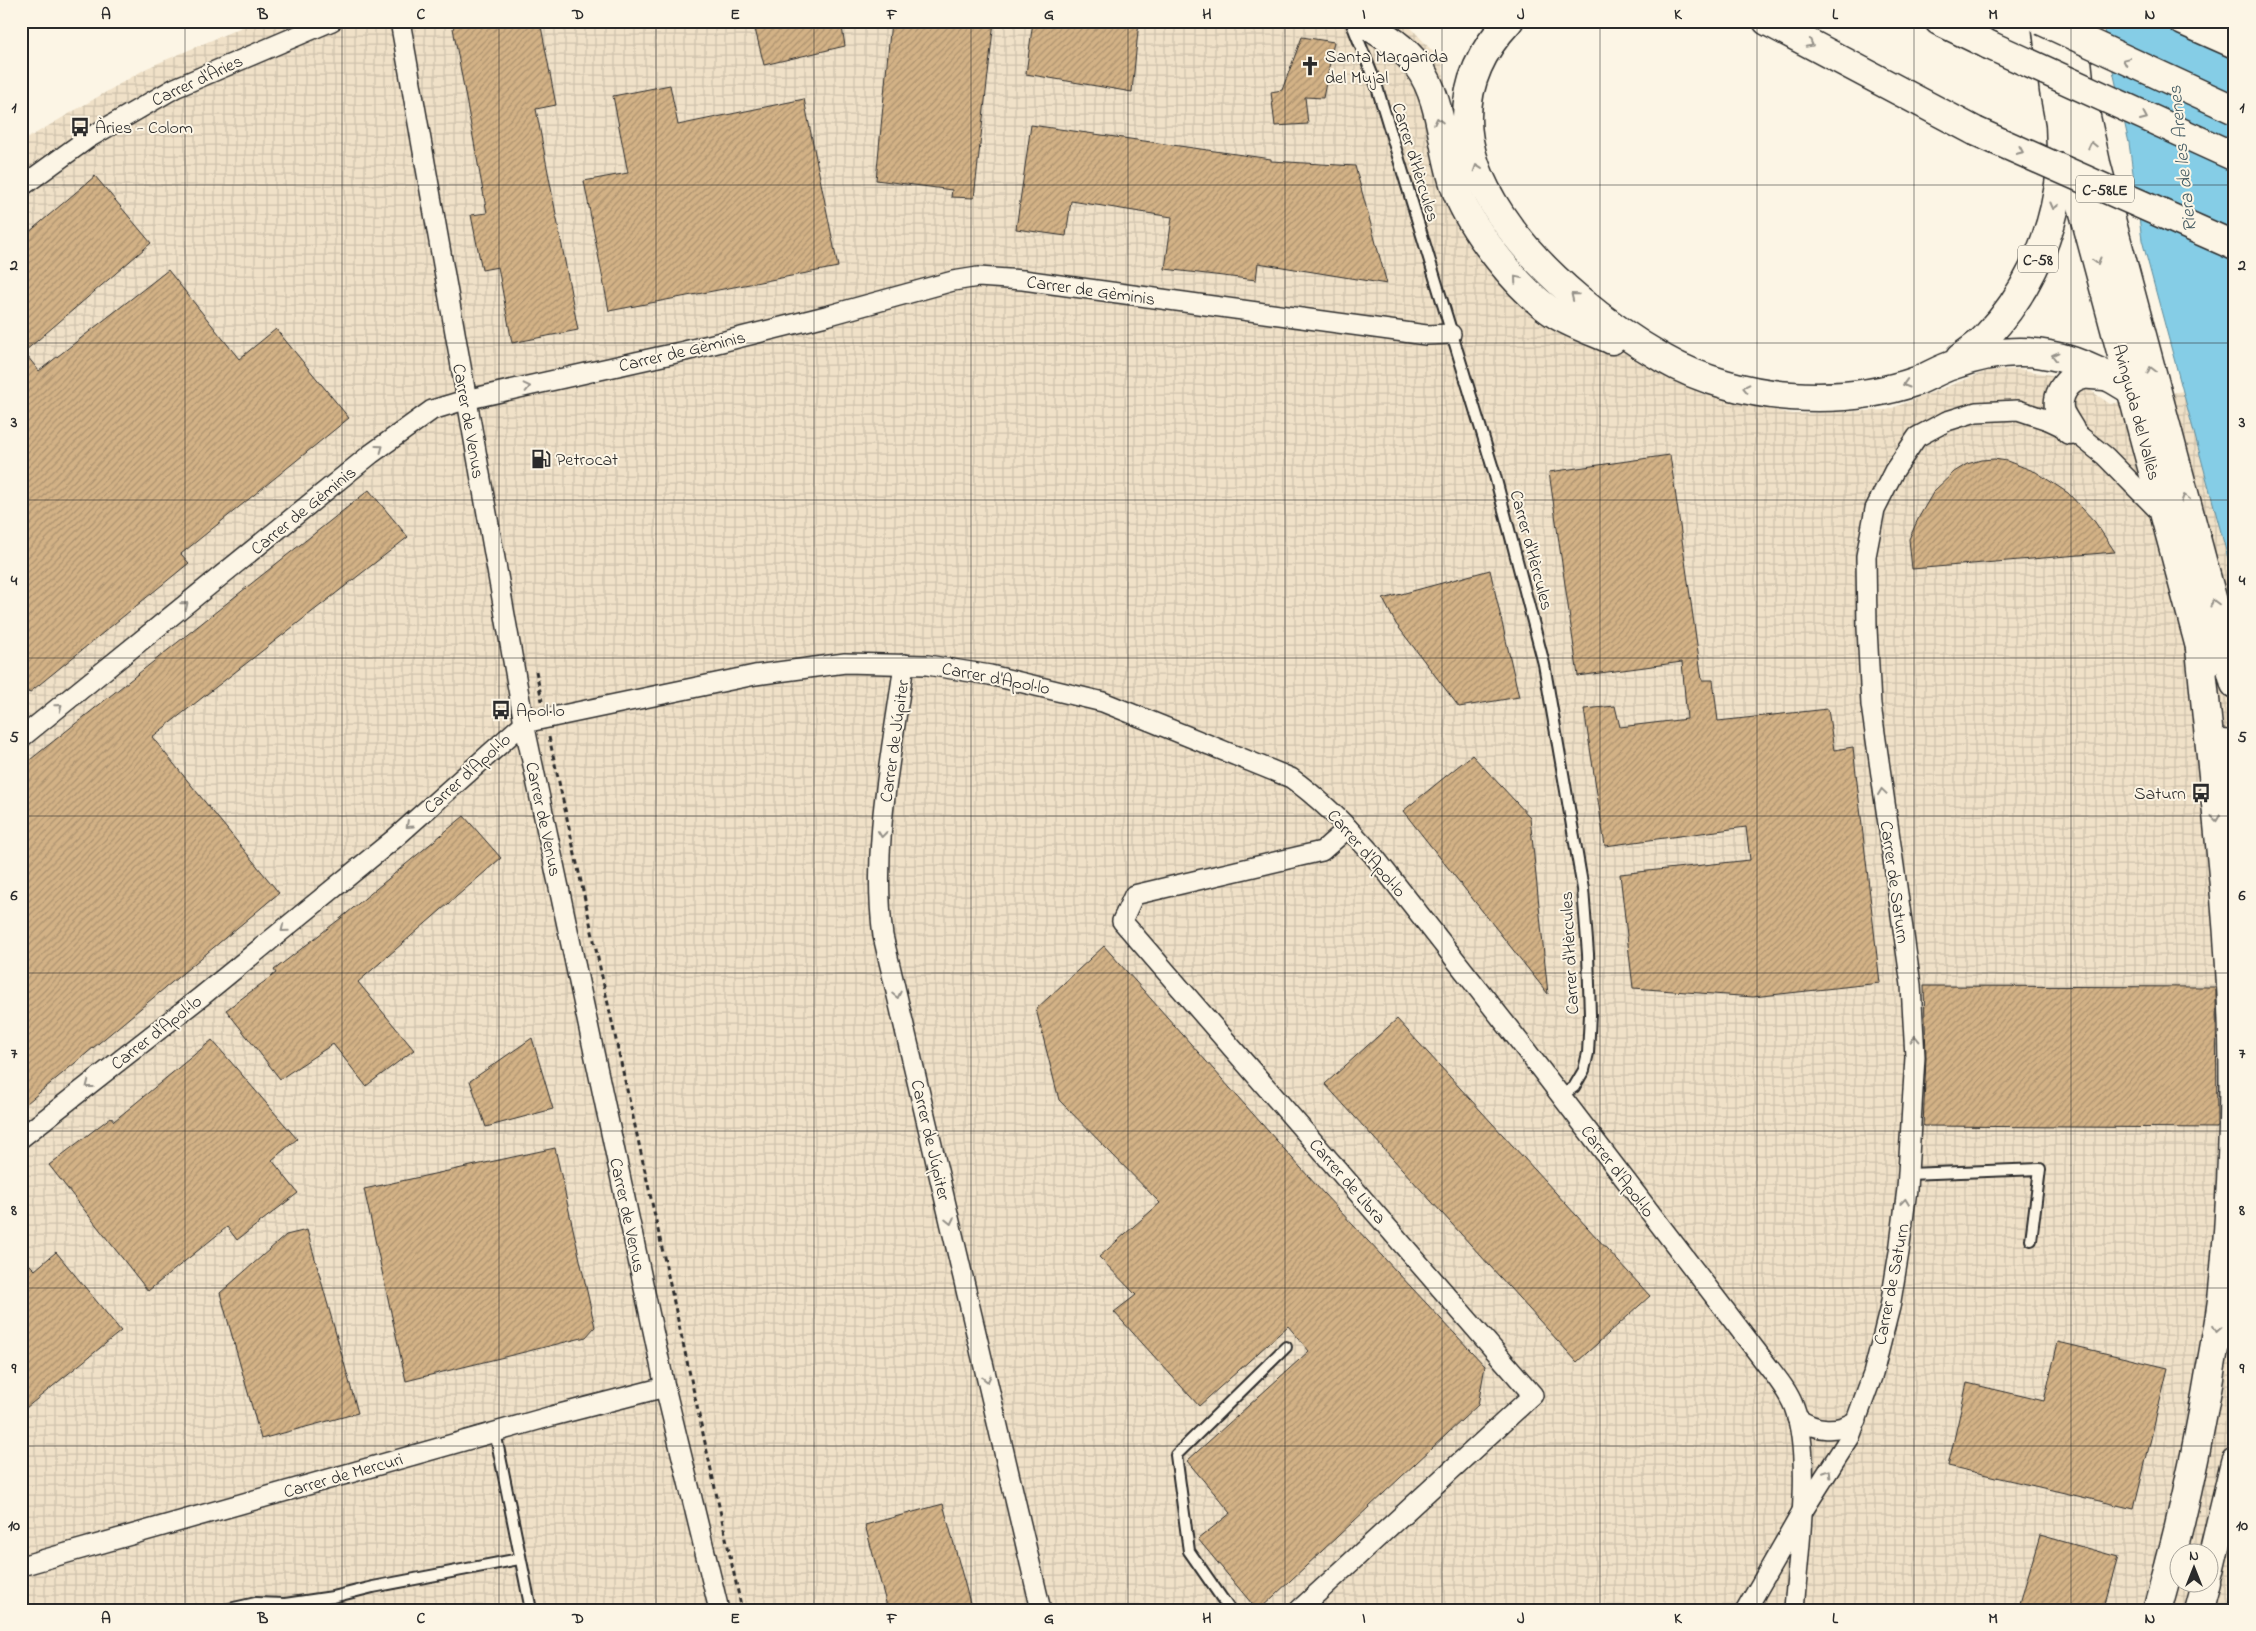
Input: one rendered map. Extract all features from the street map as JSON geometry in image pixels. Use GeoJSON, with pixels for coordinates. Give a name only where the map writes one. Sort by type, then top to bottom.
{"type":"FeatureCollection","features":[{"type":"Feature","properties":{"kind":"main road"},"geometry":{"type":"LineString","coordinates":[[1362,21],[1394,41],[1418,66],[1432,94],[1457,192],[1483,238],[1524,288],[1557,315],[1628,347],[1666,360],[1700,375],[1746,389],[1790,396],[1836,397],[1877,392],[1917,380],[1951,365],[1985,355],[2015,351],[2047,354],[2064,358],[2104,376],[2131,391],[2144,402],[2168,434]]}},
{"type":"Feature","properties":{"kind":"main road"},"geometry":{"type":"LineString","coordinates":[[1509,21],[1494,37],[1480,62],[1469,93],[1468,133],[1476,167],[1490,200],[1508,226],[1565,289],[1600,317],[1666,360]]}},
{"type":"Feature","properties":{"kind":"main road","name":"C-58LE"},"geometry":{"type":"LineString","coordinates":[[1767,21],[1975,131],[2235,246]]}},
{"type":"Feature","properties":{"kind":"main road"},"geometry":{"type":"LineString","coordinates":[[1939,21],[2235,157]]}},
{"type":"Feature","properties":{"kind":"main road"},"geometry":{"type":"LineString","coordinates":[[2042,21],[2235,110]]}},
{"type":"Feature","properties":{"kind":"main road","name":"Avinguda del Vallès"},"geometry":{"type":"LineString","coordinates":[[2046,21],[2052,82],[2060,123],[2221,729],[2235,802]]}},
{"type":"Feature","properties":{"kind":"main road","name":"Avinguda del Vallès"},"geometry":{"type":"LineString","coordinates":[[2073,21],[2080,89],[2096,162],[2235,684]]}},
{"type":"Feature","properties":{"kind":"main road"},"geometry":{"type":"LineString","coordinates":[[2183,21],[2235,44]]}},
{"type":"Feature","properties":{"kind":"main road","name":"C-58"},"geometry":{"type":"LineString","coordinates":[[1951,365],[1986,338],[2008,312],[2026,283],[2041,252],[2058,191],[2061,164],[2060,123]]}},
{"type":"Feature","properties":{"kind":"main road"},"geometry":{"type":"LineString","coordinates":[[2070,430],[2060,413],[2061,391],[2070,380],[2084,375],[2104,376]]}},
{"type":"Feature","properties":{"kind":"main road"},"geometry":{"type":"LineString","coordinates":[[2191,1544],[2222,1302],[2233,1135],[2232,945],[2200,648]]}},
{"type":"Feature","properties":{"kind":"main road"},"geometry":{"type":"LineString","coordinates":[[2157,1610],[2200,1473],[2235,1342]]}},
{"type":"Feature","properties":{"kind":"main road"},"geometry":{"type":"LineString","coordinates":[[2216,1544],[2235,1462]]}},
{"type":"Feature","properties":{"kind":"main road"},"geometry":{"type":"LineString","coordinates":[[2176,1610],[2180,1594]]}},
{"type":"Feature","properties":{"kind":"main road"},"geometry":{"type":"LineString","coordinates":[[2200,1610],[2204,1594]]}},
{"type":"Feature","properties":{"kind":"street","name":"Carrer d'Àries"},"geometry":{"type":"LineString","coordinates":[[21,187],[87,139],[175,88],[332,21]]}},
{"type":"Feature","properties":{"kind":"street","name":"Carrer de Venus"},"geometry":{"type":"LineString","coordinates":[[400,21],[465,400],[524,723],[665,1387],[719,1610]]}},
{"type":"Feature","properties":{"kind":"street","name":"Carrer de Gèminis"},"geometry":{"type":"LineString","coordinates":[[21,738],[371,454],[432,410],[465,400],[685,351],[826,316],[952,280],[978,277],[1015,279],[1426,335],[1451,334]]}},
{"type":"Feature","properties":{"kind":"street","name":"Carrer de Saturn"},"geometry":{"type":"LineString","coordinates":[[1794,1610],[1801,1514],[1850,1437],[1873,1374],[1890,1307],[1899,1252],[1908,1174],[1914,1098],[1915,1024],[1911,985],[1870,705],[1866,556],[1874,509],[1894,471],[1916,437],[1947,421],[1976,412],[2018,410],[2070,430],[2105,456],[2165,516]]}},
{"type":"Feature","properties":{"kind":"street","name":"Carrer d'Apol·lo"},"geometry":{"type":"LineString","coordinates":[[21,1138],[202,996],[394,839],[524,723],[755,675],[845,663],[927,665],[990,675],[1103,702],[1291,778],[1308,790],[1348,828],[1373,855],[1561,1096],[1784,1388],[1794,1407],[1802,1451],[1801,1514]]}},
{"type":"Feature","properties":{"kind":"street","name":"Carrer de Júpiter"},"geometry":{"type":"LineString","coordinates":[[904,664],[880,848],[879,895],[883,936],[1041,1610]]}},
{"type":"Feature","properties":{"kind":"street","name":"Carrer de Libra"},"geometry":{"type":"LineString","coordinates":[[1299,1610],[1533,1394],[1122,921],[1134,895],[1322,851],[1348,828]]}},
{"type":"Feature","properties":{"kind":"street","name":"Carrer de Mercuri"},"geometry":{"type":"LineString","coordinates":[[21,1566],[495,1432],[665,1387]]}},
{"type":"Feature","properties":{"kind":"street"},"geometry":{"type":"LineString","coordinates":[[1797,1418],[1814,1428],[1828,1429],[1849,1426],[1857,1420]]}},
{"type":"Feature","properties":{"kind":"street"},"geometry":{"type":"LineString","coordinates":[[1746,1610],[1801,1514]]}},
{"type":"Feature","properties":{"kind":"lane","name":"Carrer d'Hèrcules"},"geometry":{"type":"LineString","coordinates":[[1351,21],[1376,84],[1494,472],[1544,664],[1583,889],[1588,954],[1588,1053],[1584,1070],[1574,1087],[1561,1096]]}},
{"type":"Feature","properties":{"kind":"lane"},"geometry":{"type":"LineString","coordinates":[[1908,1174],[2040,1169],[2031,1240]]}},
{"type":"Feature","properties":{"kind":"lane"},"geometry":{"type":"LineString","coordinates":[[1230,1610],[1189,1551],[1176,1455],[1286,1347]]}},
{"type":"Feature","properties":{"kind":"lane"},"geometry":{"type":"LineString","coordinates":[[495,1432],[531,1610]]}},
{"type":"Feature","properties":{"kind":"lane"},"geometry":{"type":"LineString","coordinates":[[225,1610],[256,1603],[285,1604],[333,1597],[373,1587],[520,1559]]}},
{"type":"Feature","properties":{"kind":"path"},"geometry":{"type":"LineString","coordinates":[[534,661],[742,1610]]}},
{"type":"Feature","properties":{"kind":"shaded area"},"geometry":{"type":"Polygon","coordinates":[[[256,21],[1405,21],[1442,62],[1451,126],[1472,199],[1513,254],[1581,318],[1702,394],[1793,414],[1887,410],[1987,371],[2019,369],[2056,376],[2090,390],[2110,404],[2183,391],[2235,584],[2235,1575],[2225,1610],[21,1610],[21,142],[147,68],[256,21]]]}},
{"type":"Feature","properties":{"kind":"water","name":"Riera de les Arenes"},"geometry":{"type":"Polygon","coordinates":[[[2102,21],[2235,21],[2235,584],[2142,240],[2129,143],[2102,21]]]}},
{"type":"Feature","properties":{"kind":"water"},"geometry":{"type":"Polygon","coordinates":[[[2235,1575],[2235,1610],[2225,1610],[2235,1575]]]}},
{"type":"Feature","properties":{"kind":"building"},"geometry":{"type":"Polygon","coordinates":[[[460,21],[540,21],[556,105],[536,109],[578,330],[512,343],[498,267],[482,270],[471,215],[487,213],[453,28],[460,21]]]}},
{"type":"Feature","properties":{"kind":"building"},"geometry":{"type":"Polygon","coordinates":[[[753,21],[841,21],[845,46],[764,65],[753,21]]]}},
{"type":"Feature","properties":{"kind":"building"},"geometry":{"type":"Polygon","coordinates":[[[891,21],[994,21],[974,198],[951,197],[952,190],[876,180],[891,21]]]}},
{"type":"Feature","properties":{"kind":"building"},"geometry":{"type":"Polygon","coordinates":[[[1033,21],[1139,21],[1132,92],[1026,74],[1033,21]]]}},
{"type":"Feature","properties":{"kind":"building","name":"Santa Margarida del Mujal"},"geometry":{"type":"Polygon","coordinates":[[[1302,37],[1334,42],[1323,98],[1305,97],[1308,124],[1275,126],[1271,92],[1282,90],[1302,37]]]}},
{"type":"Feature","properties":{"kind":"building"},"geometry":{"type":"Polygon","coordinates":[[[670,85],[678,125],[804,99],[838,267],[609,311],[584,181],[628,173],[613,96],[670,85]]]}},
{"type":"Feature","properties":{"kind":"building"},"geometry":{"type":"Polygon","coordinates":[[[1031,125],[1271,159],[1271,161],[1355,166],[1387,284],[1258,263],[1256,280],[1165,269],[1172,217],[1071,201],[1066,236],[1016,229],[1031,125]]]}},
{"type":"Feature","properties":{"kind":"building"},"geometry":{"type":"Polygon","coordinates":[[[95,176],[151,243],[24,352],[39,371],[168,270],[239,359],[276,329],[349,418],[181,554],[189,563],[29,693],[21,683],[21,239],[95,176]]]}},
{"type":"Feature","properties":{"kind":"building"},"geometry":{"type":"Polygon","coordinates":[[[1670,455],[1702,680],[1713,680],[1718,721],[1828,709],[1834,750],[1853,747],[1880,983],[1753,997],[1633,988],[1620,874],[1750,860],[1746,827],[1605,846],[1584,709],[1615,706],[1620,727],[1687,719],[1682,662],[1578,676],[1549,472],[1670,455]]]}},
{"type":"Feature","properties":{"kind":"building"},"geometry":{"type":"Polygon","coordinates":[[[1994,459],[2007,461],[2036,472],[2068,493],[2095,522],[2115,552],[1912,569],[1909,539],[1934,491],[1954,472],[1967,464],[1994,459]]]}},
{"type":"Feature","properties":{"kind":"building"},"geometry":{"type":"Polygon","coordinates":[[[369,490],[408,537],[152,737],[279,893],[21,1108],[21,767],[369,490]]]}},
{"type":"Feature","properties":{"kind":"building"},"geometry":{"type":"Polygon","coordinates":[[[1490,570],[1519,697],[1459,707],[1396,624],[1383,599],[1490,570]]]}},
{"type":"Feature","properties":{"kind":"building"},"geometry":{"type":"Polygon","coordinates":[[[1472,755],[1530,817],[1548,994],[1403,811],[1472,755]]]}},
{"type":"Feature","properties":{"kind":"building"},"geometry":{"type":"Polygon","coordinates":[[[464,816],[501,858],[358,982],[414,1050],[366,1086],[333,1044],[280,1079],[226,1010],[276,973],[274,970],[341,918],[464,816]]]}},
{"type":"Feature","properties":{"kind":"building"},"geometry":{"type":"Polygon","coordinates":[[[1104,946],[1324,1194],[1485,1366],[1478,1405],[1259,1610],[1257,1610],[1198,1539],[1231,1513],[1187,1461],[1309,1351],[1288,1326],[1199,1406],[1114,1312],[1136,1295],[1099,1257],[1160,1203],[1059,1100],[1036,1009],[1104,946]]]}},
{"type":"Feature","properties":{"kind":"building"},"geometry":{"type":"Polygon","coordinates":[[[1924,986],[2216,987],[2217,1128],[1923,1126],[1926,1058],[1924,986]]]}},
{"type":"Feature","properties":{"kind":"building"},"geometry":{"type":"Polygon","coordinates":[[[1397,1019],[1650,1296],[1577,1362],[1325,1084],[1397,1019]]]}},
{"type":"Feature","properties":{"kind":"building"},"geometry":{"type":"Polygon","coordinates":[[[532,1038],[553,1109],[486,1127],[470,1081],[532,1038]]]}},
{"type":"Feature","properties":{"kind":"building"},"geometry":{"type":"Polygon","coordinates":[[[212,1040],[297,1139],[272,1160],[298,1193],[237,1240],[227,1227],[148,1291],[49,1165],[111,1117],[114,1121],[212,1040]]]}},
{"type":"Feature","properties":{"kind":"building"},"geometry":{"type":"Polygon","coordinates":[[[555,1148],[595,1327],[586,1337],[406,1381],[364,1189],[555,1148]]]}},
{"type":"Feature","properties":{"kind":"building"},"geometry":{"type":"Polygon","coordinates":[[[307,1230],[358,1413],[261,1439],[220,1293],[286,1235],[307,1230]]]}},
{"type":"Feature","properties":{"kind":"building"},"geometry":{"type":"Polygon","coordinates":[[[56,1252],[121,1331],[21,1412],[21,1256],[35,1270],[56,1252]]]}},
{"type":"Feature","properties":{"kind":"building"},"geometry":{"type":"Polygon","coordinates":[[[2058,1342],[2168,1368],[2134,1509],[1948,1466],[1967,1383],[2044,1401],[2058,1342]]]}},
{"type":"Feature","properties":{"kind":"building"},"geometry":{"type":"Polygon","coordinates":[[[943,1504],[972,1610],[888,1610],[865,1525],[943,1504]]]}},
{"type":"Feature","properties":{"kind":"building"},"geometry":{"type":"Polygon","coordinates":[[[2040,1535],[2118,1557],[2103,1610],[2018,1610],[2040,1535]]]}},
{"type":"Feature","properties":{"kind":"place","name":"Santa Margarida del Mujal"},"geometry":{"type":"Point","coordinates":[1310,66]}},
{"type":"Feature","properties":{"kind":"place","name":"Àries - Colom"},"geometry":{"type":"Point","coordinates":[80,127]}},
{"type":"Feature","properties":{"kind":"place","name":"Petrocat"},"geometry":{"type":"Point","coordinates":[541,459]}},
{"type":"Feature","properties":{"kind":"place","name":"Apol·lo"},"geometry":{"type":"Point","coordinates":[501,710]}},
{"type":"Feature","properties":{"kind":"place","name":"Saturn"},"geometry":{"type":"Point","coordinates":[2201,793]}}]}
